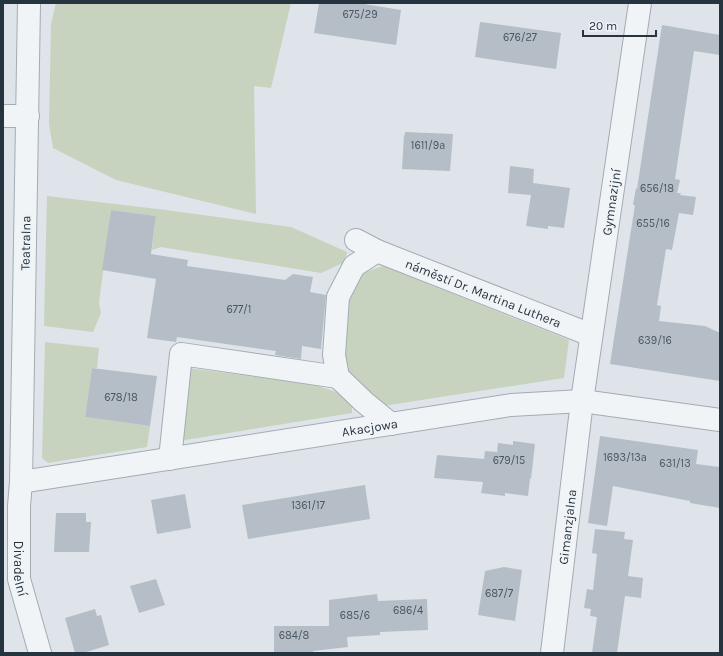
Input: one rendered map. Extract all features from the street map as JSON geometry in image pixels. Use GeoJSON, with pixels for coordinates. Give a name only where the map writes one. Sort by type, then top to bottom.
{"type":"FeatureCollection","features":[{"type":"Feature","properties":{"kind":"street","name":"Teatralna"},"geometry":{"type":"LineString","coordinates":[[22,482],[29,3]]}},
{"type":"Feature","properties":{"kind":"street","name":"Gymnazijní"},"geometry":{"type":"LineString","coordinates":[[582,401],[640,3]]}},
{"type":"Feature","properties":{"kind":"street"},"geometry":{"type":"LineString","coordinates":[[3,116],[28,116]]}},
{"type":"Feature","properties":{"kind":"street","name":"náměstí Dr. Martina Luthera"},"geometry":{"type":"LineString","coordinates":[[356,240],[377,250],[591,335]]}},
{"type":"Feature","properties":{"kind":"street"},"geometry":{"type":"LineString","coordinates":[[338,377],[334,354],[338,297],[354,266],[377,250]]}},
{"type":"Feature","properties":{"kind":"street"},"geometry":{"type":"LineString","coordinates":[[170,459],[181,354],[338,377],[364,402],[391,424]]}},
{"type":"Feature","properties":{"kind":"street","name":"Akacjowa"},"geometry":{"type":"LineString","coordinates":[[22,482],[511,405],[582,401],[720,420]]}},
{"type":"Feature","properties":{"kind":"street","name":"Gimanzjalna"},"geometry":{"type":"LineString","coordinates":[[552,653],[582,401]]}},
{"type":"Feature","properties":{"kind":"street","name":"Divadelní"},"geometry":{"type":"LineString","coordinates":[[22,482],[11,505],[19,579],[40,653]]}},
{"type":"Feature","properties":{"kind":"green space"},"geometry":{"type":"Polygon","coordinates":[[[56,3],[291,3],[271,88],[254,86],[256,214],[116,180],[53,148],[49,124],[51,24],[56,3]]]}},
{"type":"Feature","properties":{"kind":"green space"},"geometry":{"type":"Polygon","coordinates":[[[47,196],[291,227],[347,252],[345,262],[321,273],[161,247],[152,250],[156,216],[111,210],[99,303],[101,313],[93,332],[44,326],[47,196]]]}},
{"type":"Feature","properties":{"kind":"green space"},"geometry":{"type":"Polygon","coordinates":[[[383,266],[569,340],[564,378],[383,406],[344,374],[347,294],[362,273],[383,266]]]}},
{"type":"Feature","properties":{"kind":"green space"},"geometry":{"type":"Polygon","coordinates":[[[45,342],[99,348],[97,368],[92,368],[85,417],[150,426],[147,447],[48,463],[42,458],[45,342]]]}},
{"type":"Feature","properties":{"kind":"green space"},"geometry":{"type":"Polygon","coordinates":[[[188,368],[315,385],[348,396],[352,404],[352,413],[179,441],[188,368]]]}},
{"type":"Feature","properties":{"kind":"building"},"geometry":{"type":"Polygon","coordinates":[[[319,3],[358,3],[401,10],[396,45],[314,33],[319,3]]]}},
{"type":"Feature","properties":{"kind":"building"},"geometry":{"type":"Polygon","coordinates":[[[480,22],[561,33],[556,69],[475,57],[480,22]]]}},
{"type":"Feature","properties":{"kind":"building"},"geometry":{"type":"Polygon","coordinates":[[[662,25],[720,35],[720,55],[694,51],[675,179],[680,180],[677,193],[681,193],[680,195],[696,197],[693,215],[679,213],[672,250],[666,249],[657,305],[661,306],[659,321],[705,326],[720,333],[720,381],[610,364],[635,205],[633,205],[636,188],[637,189],[662,25]]]}},
{"type":"Feature","properties":{"kind":"building"},"geometry":{"type":"Polygon","coordinates":[[[405,132],[453,134],[450,171],[402,169],[405,132]]]}},
{"type":"Feature","properties":{"kind":"building"},"geometry":{"type":"Polygon","coordinates":[[[510,166],[534,169],[533,183],[570,188],[564,228],[548,226],[548,229],[526,226],[531,195],[508,193],[510,166]]]}},
{"type":"Feature","properties":{"kind":"building"},"geometry":{"type":"Polygon","coordinates":[[[111,210],[156,216],[151,254],[188,260],[187,266],[285,280],[293,274],[313,277],[310,292],[326,295],[321,349],[302,346],[301,359],[275,355],[276,351],[177,337],[176,342],[147,338],[156,279],[102,270],[111,210]]]}},
{"type":"Feature","properties":{"kind":"building"},"geometry":{"type":"Polygon","coordinates":[[[92,368],[157,376],[150,426],[85,417],[92,368]]]}},
{"type":"Feature","properties":{"kind":"building"},"geometry":{"type":"Polygon","coordinates":[[[600,436],[698,450],[696,464],[720,467],[720,508],[613,486],[607,526],[588,523],[600,436]]]}},
{"type":"Feature","properties":{"kind":"building"},"geometry":{"type":"Polygon","coordinates":[[[513,441],[535,444],[528,496],[505,493],[505,496],[481,493],[483,482],[434,478],[437,455],[484,459],[485,451],[497,452],[498,443],[513,445],[513,441]]]}},
{"type":"Feature","properties":{"kind":"building"},"geometry":{"type":"Polygon","coordinates":[[[365,485],[370,519],[248,539],[242,505],[365,485]]]}},
{"type":"Feature","properties":{"kind":"building"},"geometry":{"type":"Polygon","coordinates":[[[185,494],[191,528],[157,534],[151,500],[185,494]]]}},
{"type":"Feature","properties":{"kind":"building"},"geometry":{"type":"Polygon","coordinates":[[[56,513],[86,513],[86,522],[91,522],[89,552],[54,552],[56,513]]]}},
{"type":"Feature","properties":{"kind":"building"},"geometry":{"type":"Polygon","coordinates":[[[595,529],[625,532],[624,539],[633,540],[628,576],[643,578],[641,598],[625,596],[617,653],[592,653],[597,617],[590,616],[591,609],[584,608],[587,589],[593,590],[597,554],[592,553],[595,529]]]}},
{"type":"Feature","properties":{"kind":"building"},"geometry":{"type":"Polygon","coordinates":[[[504,567],[522,570],[515,621],[478,615],[485,571],[504,567]]]}},
{"type":"Feature","properties":{"kind":"building"},"geometry":{"type":"Polygon","coordinates":[[[156,579],[165,605],[139,613],[130,586],[156,579]]]}},
{"type":"Feature","properties":{"kind":"building"},"geometry":{"type":"Polygon","coordinates":[[[377,594],[378,601],[427,599],[428,630],[380,632],[380,635],[347,637],[348,647],[313,651],[313,653],[274,653],[274,626],[329,626],[329,600],[377,594]]]}},
{"type":"Feature","properties":{"kind":"building"},"geometry":{"type":"Polygon","coordinates":[[[95,609],[97,616],[101,615],[109,645],[83,653],[75,653],[65,618],[95,609]]]}}]}
